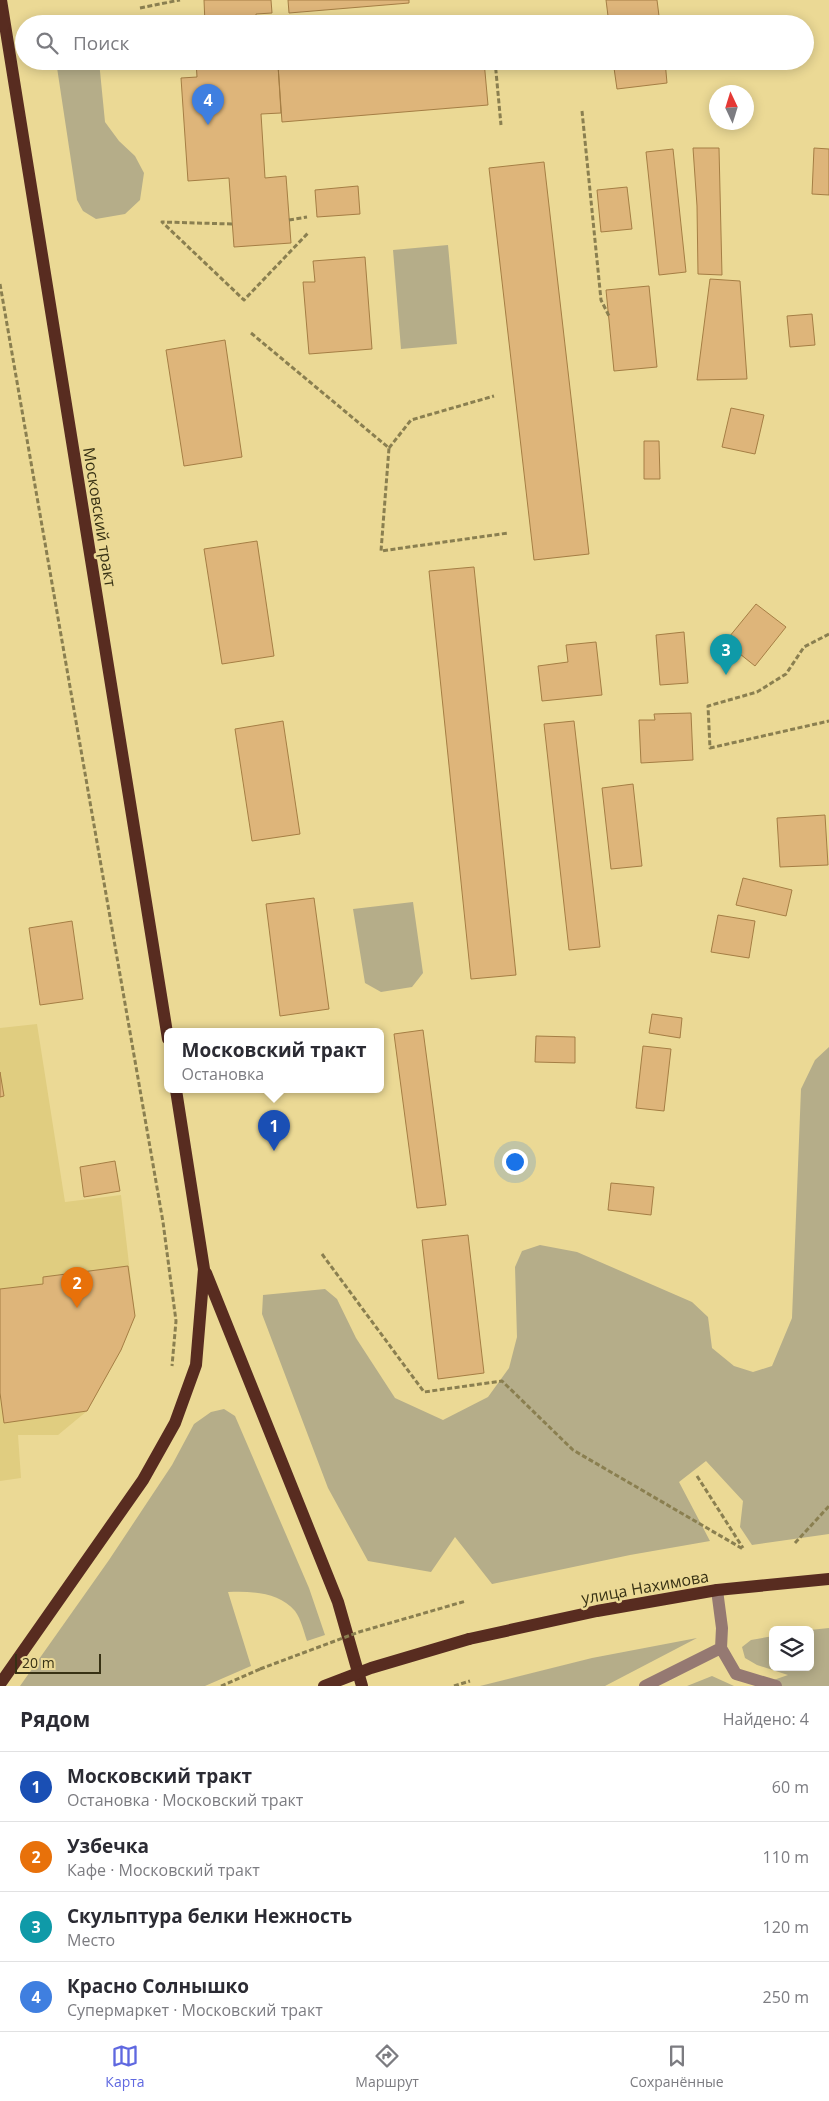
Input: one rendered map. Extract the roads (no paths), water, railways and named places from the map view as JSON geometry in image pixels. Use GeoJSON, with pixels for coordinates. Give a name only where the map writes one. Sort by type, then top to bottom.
{"type":"FeatureCollection","features":[{"type":"Feature","properties":{"kind":"main road","name":"Московский тракт"},"geometry":{"type":"LineString","coordinates":[[1,0],[166,1028]]}},
{"type":"Feature","properties":{"kind":"main road"},"geometry":{"type":"LineString","coordinates":[[176,1093],[204,1269],[338,1602],[362,1686]]}},
{"type":"Feature","properties":{"kind":"main road"},"geometry":{"type":"LineString","coordinates":[[0,1684],[143,1480],[176,1423],[196,1365],[204,1269]]}},
{"type":"Feature","properties":{"kind":"main road","name":"улица Нахимова"},"geometry":{"type":"LineString","coordinates":[[324,1686],[371,1668],[469,1639],[598,1610],[717,1590],[829,1579]]}},
{"type":"Feature","properties":{"kind":"street"},"geometry":{"type":"LineString","coordinates":[[717,1590],[722,1628],[721,1648],[736,1674],[776,1686]]}},
{"type":"Feature","properties":{"kind":"street"},"geometry":{"type":"LineString","coordinates":[[645,1686],[721,1648]]}},
{"type":"Feature","properties":{"kind":"place","name":"Красно Солнышко"},"geometry":{"type":"Point","coordinates":[208,125]}},
{"type":"Feature","properties":{"kind":"place","name":"Скульптура белки Нежность"},"geometry":{"type":"Point","coordinates":[726,675]}},
{"type":"Feature","properties":{"kind":"place","name":"Московский тракт"},"geometry":{"type":"Point","coordinates":[274,1151]}},
{"type":"Feature","properties":{"kind":"place","name":"Узбечка"},"geometry":{"type":"Point","coordinates":[77,1308]}}]}
